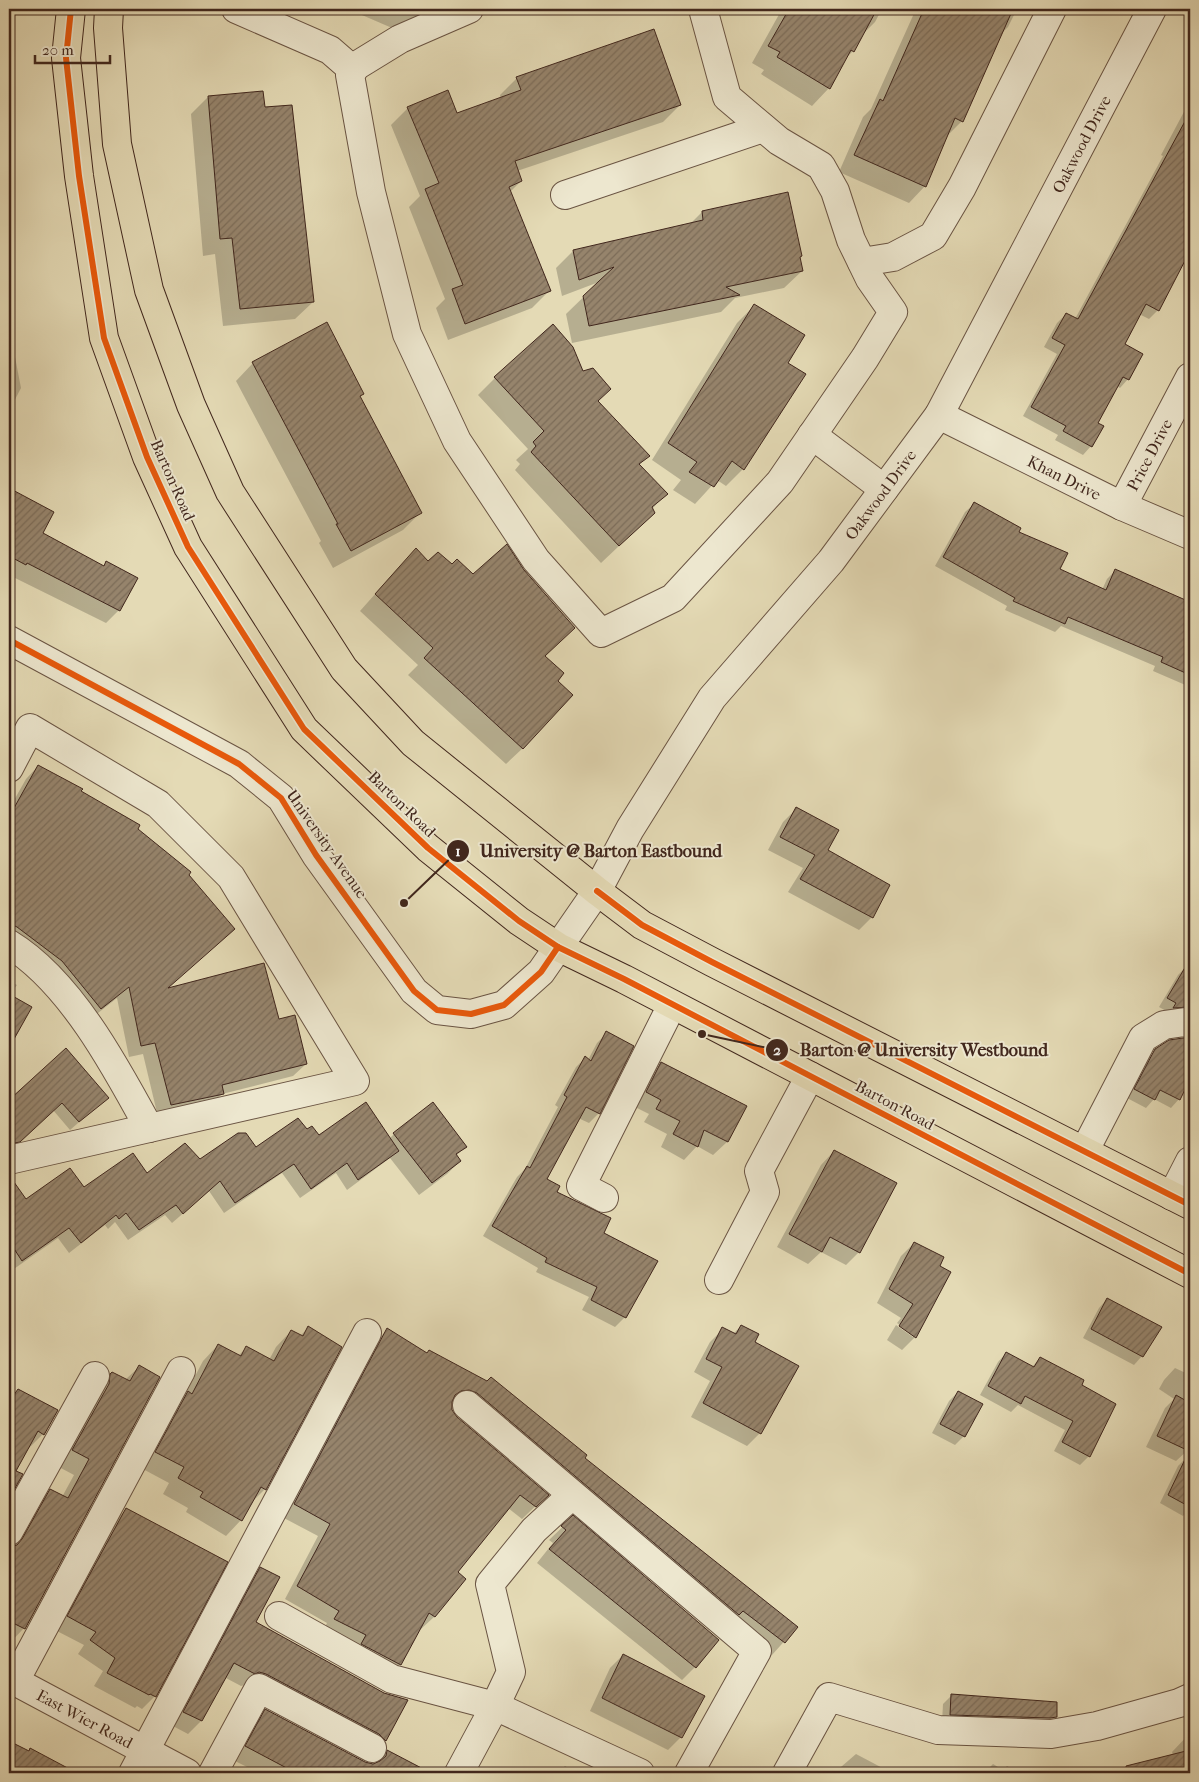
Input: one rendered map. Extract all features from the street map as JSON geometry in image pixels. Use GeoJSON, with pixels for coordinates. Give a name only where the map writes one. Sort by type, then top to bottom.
{"type":"FeatureCollection","features":[{"type":"Feature","properties":{"kind":"main road","name":"Barton Road"},"geometry":{"type":"LineString","coordinates":[[71,9],[66,58],[79,176],[104,338],[147,457],[188,547],[304,729],[428,848],[523,924],[558,947],[1190,1274]]}},
{"type":"Feature","properties":{"kind":"main road"},"geometry":{"type":"LineString","coordinates":[[109,9],[108,28],[117,144],[149,290],[191,405],[230,492],[344,669],[413,743],[597,892],[642,925],[1181,1200]]}},
{"type":"Feature","properties":{"kind":"street"},"geometry":{"type":"LineString","coordinates":[[236,9],[330,50],[354,70]]}},
{"type":"Feature","properties":{"kind":"street"},"geometry":{"type":"LineString","coordinates":[[469,9],[400,39],[356,66],[350,75],[371,192],[407,334],[457,441],[536,560],[601,633],[673,598],[780,482],[865,358],[893,312],[870,279],[851,240],[835,191],[821,166],[779,141],[727,97],[703,9]]}},
{"type":"Feature","properties":{"kind":"street"},"geometry":{"type":"LineString","coordinates":[[862,262],[893,257],[933,236],[962,187],[1052,9]]}},
{"type":"Feature","properties":{"kind":"street","name":"Oakwood Drive"},"geometry":{"type":"LineString","coordinates":[[558,947],[597,892],[630,830],[712,698],[831,561],[940,415],[1152,9]]}},
{"type":"Feature","properties":{"kind":"street"},"geometry":{"type":"LineString","coordinates":[[565,195],[764,128]]}},
{"type":"Feature","properties":{"kind":"street","name":"Price Drive"},"geometry":{"type":"LineString","coordinates":[[1122,506],[1190,377]]}},
{"type":"Feature","properties":{"kind":"street","name":"Khan Drive"},"geometry":{"type":"LineString","coordinates":[[940,415],[1122,506],[1190,535]]}},
{"type":"Feature","properties":{"kind":"street"},"geometry":{"type":"LineString","coordinates":[[812,435],[884,489]]}},
{"type":"Feature","properties":{"kind":"street","name":"University Avenue"},"geometry":{"type":"LineString","coordinates":[[9,640],[239,764],[281,798],[316,855],[414,992],[437,1010],[471,1014],[504,1005],[540,972],[558,947]]}},
{"type":"Feature","properties":{"kind":"street"},"geometry":{"type":"LineString","coordinates":[[9,768],[30,728],[158,804],[231,877],[355,1082],[9,1160]]}},
{"type":"Feature","properties":{"kind":"street"},"geometry":{"type":"LineString","coordinates":[[9,944],[54,982],[86,1022],[125,1084],[149,1128]]}},
{"type":"Feature","properties":{"kind":"street"},"geometry":{"type":"LineString","coordinates":[[604,1198],[581,1186],[672,1005]]}},
{"type":"Feature","properties":{"kind":"street"},"geometry":{"type":"LineString","coordinates":[[1085,1150],[1143,1038],[1164,1025],[1185,1022],[1190,1024]]}},
{"type":"Feature","properties":{"kind":"street"},"geometry":{"type":"LineString","coordinates":[[719,1280],[765,1192],[759,1171],[810,1076]]}},
{"type":"Feature","properties":{"kind":"street"},"geometry":{"type":"LineString","coordinates":[[1181,1200],[1190,1161]]}},
{"type":"Feature","properties":{"kind":"street"},"geometry":{"type":"LineString","coordinates":[[139,1762],[368,1333]]}},
{"type":"Feature","properties":{"kind":"street"},"geometry":{"type":"LineString","coordinates":[[12,1680],[182,1371]]}},
{"type":"Feature","properties":{"kind":"street"},"geometry":{"type":"LineString","coordinates":[[9,1530],[95,1376]]}},
{"type":"Feature","properties":{"kind":"street"},"geometry":{"type":"LineString","coordinates":[[467,1405],[757,1652],[689,1773]]}},
{"type":"Feature","properties":{"kind":"street"},"geometry":{"type":"LineString","coordinates":[[459,1773],[511,1672],[490,1584],[534,1530],[572,1495]]}},
{"type":"Feature","properties":{"kind":"street"},"geometry":{"type":"LineString","coordinates":[[279,1616],[392,1679],[495,1706],[640,1773]]}},
{"type":"Feature","properties":{"kind":"street","name":"East Wier Road"},"geometry":{"type":"LineString","coordinates":[[12,1680],[139,1762],[187,1773]]}},
{"type":"Feature","properties":{"kind":"street"},"geometry":{"type":"LineString","coordinates":[[213,1773],[259,1688],[372,1748]]}},
{"type":"Feature","properties":{"kind":"street"},"geometry":{"type":"LineString","coordinates":[[787,1773],[829,1697],[938,1730],[1051,1734],[1097,1726],[1179,1703],[1190,1698]]}},
{"type":"Feature","properties":{"kind":"building"},"geometry":{"type":"Polygon","coordinates":[[[789,9],[877,9],[854,52],[851,50],[830,89],[777,57],[780,52],[768,46],[789,9]]]}},
{"type":"Feature","properties":{"kind":"building"},"geometry":{"type":"Polygon","coordinates":[[[924,9],[1013,9],[963,122],[955,118],[926,187],[854,155],[880,99],[883,101],[924,9]]]}},
{"type":"Feature","properties":{"kind":"building"},"geometry":{"type":"Polygon","coordinates":[[[654,29],[681,105],[515,161],[522,181],[509,187],[551,291],[465,324],[452,289],[463,285],[425,189],[439,183],[407,107],[448,90],[457,113],[521,90],[516,77],[654,29]]]}},
{"type":"Feature","properties":{"kind":"building"},"geometry":{"type":"Polygon","coordinates":[[[263,91],[265,107],[292,105],[314,302],[240,309],[232,238],[220,239],[208,96],[263,91]]]}},
{"type":"Feature","properties":{"kind":"building"},"geometry":{"type":"Polygon","coordinates":[[[1190,112],[1190,251],[1159,311],[1146,304],[1125,344],[1143,354],[1129,380],[1123,377],[1098,423],[1104,426],[1092,447],[1063,431],[1066,426],[1031,407],[1065,345],[1052,338],[1066,313],[1078,319],[1190,112]]]}},
{"type":"Feature","properties":{"kind":"building"},"geometry":{"type":"Polygon","coordinates":[[[788,192],[802,256],[800,257],[803,271],[726,287],[740,295],[589,326],[583,296],[614,267],[579,280],[573,250],[703,220],[702,211],[788,192]]]}},
{"type":"Feature","properties":{"kind":"building"},"geometry":{"type":"Polygon","coordinates":[[[754,304],[805,335],[788,363],[806,374],[744,470],[732,461],[714,487],[689,472],[697,462],[668,443],[754,304]]]}},
{"type":"Feature","properties":{"kind":"building"},"geometry":{"type":"Polygon","coordinates":[[[327,322],[364,394],[360,396],[422,513],[351,551],[252,362],[327,322]]]}},
{"type":"Feature","properties":{"kind":"building"},"geometry":{"type":"Polygon","coordinates":[[[553,324],[573,347],[583,371],[593,368],[611,389],[598,401],[650,456],[639,464],[668,494],[652,507],[655,513],[619,546],[531,452],[536,446],[533,442],[544,431],[494,377],[553,324]]]}},
{"type":"Feature","properties":{"kind":"building"},"geometry":{"type":"Polygon","coordinates":[[[9,488],[54,512],[43,533],[104,566],[106,561],[138,578],[120,611],[27,563],[26,565],[9,556],[9,488]]]}},
{"type":"Feature","properties":{"kind":"building"},"geometry":{"type":"Polygon","coordinates":[[[974,502],[1021,528],[1019,532],[1068,553],[1060,569],[1106,590],[1115,569],[1190,602],[1190,675],[1161,662],[1163,657],[1068,617],[1065,624],[1013,601],[1015,598],[943,557],[974,502]]]}},
{"type":"Feature","properties":{"kind":"building"},"geometry":{"type":"Polygon","coordinates":[[[507,544],[524,570],[575,628],[545,656],[564,673],[558,681],[573,695],[523,749],[424,658],[433,648],[375,594],[416,548],[428,561],[438,552],[452,564],[457,559],[473,574],[507,544]]]}},
{"type":"Feature","properties":{"kind":"building"},"geometry":{"type":"Polygon","coordinates":[[[38,765],[83,789],[81,791],[140,825],[138,829],[191,872],[189,875],[235,929],[168,988],[264,963],[279,1019],[295,1015],[307,1064],[222,1085],[224,1094],[171,1105],[155,1043],[141,1046],[129,987],[101,1009],[62,961],[9,923],[9,817],[38,765]]]}},
{"type":"Feature","properties":{"kind":"building"},"geometry":{"type":"Polygon","coordinates":[[[796,807],[839,830],[828,850],[890,885],[873,918],[800,879],[815,855],[780,837],[796,807]]]}},
{"type":"Feature","properties":{"kind":"building"},"geometry":{"type":"Polygon","coordinates":[[[1190,959],[1190,1007],[1173,1008],[1176,1003],[1167,998],[1190,959]]]}},
{"type":"Feature","properties":{"kind":"building"},"geometry":{"type":"Polygon","coordinates":[[[9,994],[32,1007],[9,1048],[9,994]]]}},
{"type":"Feature","properties":{"kind":"building"},"geometry":{"type":"Polygon","coordinates":[[[606,1031],[634,1046],[600,1114],[586,1107],[547,1179],[560,1186],[557,1192],[611,1218],[604,1233],[658,1261],[626,1318],[591,1300],[597,1287],[545,1262],[547,1258],[492,1226],[527,1166],[530,1168],[567,1097],[564,1095],[585,1056],[591,1061],[606,1031]]]}},
{"type":"Feature","properties":{"kind":"building"},"geometry":{"type":"Polygon","coordinates":[[[1190,1039],[1190,1079],[1180,1100],[1160,1090],[1155,1100],[1134,1089],[1155,1049],[1169,1040],[1190,1039]]]}},
{"type":"Feature","properties":{"kind":"building"},"geometry":{"type":"Polygon","coordinates":[[[66,1048],[109,1098],[79,1122],[62,1103],[20,1142],[9,1144],[9,1100],[66,1048]]]}},
{"type":"Feature","properties":{"kind":"building"},"geometry":{"type":"Polygon","coordinates":[[[661,1062],[747,1106],[728,1142],[704,1130],[698,1147],[673,1134],[680,1121],[656,1109],[661,1100],[646,1092],[661,1062]]]}},
{"type":"Feature","properties":{"kind":"building"},"geometry":{"type":"Polygon","coordinates":[[[366,1102],[399,1151],[358,1180],[347,1163],[311,1189],[294,1164],[235,1203],[220,1181],[183,1214],[176,1205],[139,1230],[126,1213],[119,1219],[116,1215],[81,1243],[69,1228],[22,1261],[9,1241],[9,1175],[26,1199],[70,1168],[84,1187],[133,1153],[147,1173],[185,1143],[200,1159],[238,1133],[246,1133],[256,1147],[298,1118],[307,1129],[312,1126],[319,1135],[366,1102]]]}},
{"type":"Feature","properties":{"kind":"building"},"geometry":{"type":"Polygon","coordinates":[[[433,1102],[467,1147],[456,1154],[461,1161],[432,1183],[393,1133],[433,1102]]]}},
{"type":"Feature","properties":{"kind":"building"},"geometry":{"type":"Polygon","coordinates":[[[834,1150],[897,1183],[860,1253],[830,1237],[822,1252],[789,1234],[834,1150]]]}},
{"type":"Feature","properties":{"kind":"building"},"geometry":{"type":"Polygon","coordinates":[[[914,1242],[944,1257],[940,1266],[951,1272],[916,1338],[899,1326],[913,1304],[889,1289],[914,1242]]]}},
{"type":"Feature","properties":{"kind":"building"},"geometry":{"type":"Polygon","coordinates":[[[1107,1298],[1162,1327],[1143,1357],[1091,1329],[1107,1298]]]}},
{"type":"Feature","properties":{"kind":"building"},"geometry":{"type":"Polygon","coordinates":[[[741,1325],[759,1334],[755,1342],[799,1366],[761,1434],[703,1403],[722,1367],[706,1359],[722,1327],[736,1334],[741,1325]]]}},
{"type":"Feature","properties":{"kind":"building"},"geometry":{"type":"Polygon","coordinates":[[[308,1326],[342,1347],[266,1490],[261,1487],[242,1521],[200,1497],[203,1492],[178,1478],[184,1467],[155,1452],[188,1391],[192,1394],[218,1344],[241,1356],[246,1346],[274,1361],[291,1330],[303,1336],[308,1326]]]}},
{"type":"Feature","properties":{"kind":"building"},"geometry":{"type":"Polygon","coordinates":[[[387,1328],[427,1353],[429,1350],[487,1381],[491,1377],[587,1455],[585,1458],[798,1627],[785,1643],[743,1611],[739,1615],[477,1393],[469,1390],[461,1391],[455,1395],[452,1402],[452,1410],[457,1417],[549,1495],[536,1507],[520,1495],[458,1572],[466,1579],[435,1617],[429,1613],[401,1665],[361,1644],[366,1635],[334,1619],[339,1611],[297,1586],[330,1524],[294,1504],[387,1328]]]}},
{"type":"Feature","properties":{"kind":"building"},"geometry":{"type":"Polygon","coordinates":[[[1006,1352],[1034,1367],[1040,1357],[1084,1380],[1082,1385],[1116,1404],[1090,1457],[1062,1442],[1073,1421],[1025,1396],[1021,1404],[988,1386],[1006,1352]]]}},
{"type":"Feature","properties":{"kind":"building"},"geometry":{"type":"Polygon","coordinates":[[[139,1365],[160,1377],[25,1629],[9,1621],[9,1547],[17,1545],[22,1539],[50,1489],[68,1498],[89,1459],[72,1450],[109,1384],[110,1374],[112,1372],[130,1381],[139,1365]]]}},
{"type":"Feature","properties":{"kind":"building"},"geometry":{"type":"Polygon","coordinates":[[[18,1389],[58,1410],[44,1435],[38,1431],[16,1471],[23,1474],[9,1499],[9,1402],[18,1389]]]}},
{"type":"Feature","properties":{"kind":"building"},"geometry":{"type":"Polygon","coordinates":[[[958,1391],[983,1404],[965,1437],[940,1424],[958,1391]]]}},
{"type":"Feature","properties":{"kind":"building"},"geometry":{"type":"Polygon","coordinates":[[[1176,1395],[1190,1403],[1190,1507],[1168,1495],[1189,1451],[1157,1436],[1176,1395]]]}},
{"type":"Feature","properties":{"kind":"building"},"geometry":{"type":"Polygon","coordinates":[[[126,1508],[228,1562],[156,1697],[107,1673],[115,1658],[90,1640],[96,1632],[67,1616],[126,1508]]]}},
{"type":"Feature","properties":{"kind":"building"},"geometry":{"type":"Polygon","coordinates":[[[573,1515],[719,1640],[696,1668],[549,1549],[566,1530],[561,1526],[573,1515]]]}},
{"type":"Feature","properties":{"kind":"building"},"geometry":{"type":"Polygon","coordinates":[[[260,1567],[280,1577],[256,1622],[384,1693],[408,1700],[386,1741],[379,1734],[266,1674],[259,1672],[255,1674],[234,1663],[202,1721],[183,1712],[260,1567]]]}},
{"type":"Feature","properties":{"kind":"building"},"geometry":{"type":"Polygon","coordinates":[[[623,1654],[705,1696],[682,1738],[602,1698],[623,1654]]]}},
{"type":"Feature","properties":{"kind":"building"},"geometry":{"type":"Polygon","coordinates":[[[951,1694],[1057,1702],[1057,1717],[950,1715],[951,1694]]]}},
{"type":"Feature","properties":{"kind":"building"},"geometry":{"type":"Polygon","coordinates":[[[265,1709],[365,1762],[373,1764],[380,1761],[386,1756],[387,1750],[431,1773],[296,1773],[245,1746],[265,1709]]]}},
{"type":"Feature","properties":{"kind":"building"},"geometry":{"type":"Polygon","coordinates":[[[9,1741],[29,1751],[30,1748],[77,1773],[9,1773],[9,1741]]]}},
{"type":"Feature","properties":{"kind":"building"},"geometry":{"type":"Polygon","coordinates":[[[1190,1750],[1190,1773],[1127,1773],[1126,1766],[1190,1750]]]}},
{"type":"Feature","properties":{"kind":"cycle path"},"geometry":{"type":"LineString","coordinates":[[71,9],[66,58],[79,176],[104,338],[147,457],[188,547],[304,729],[428,848],[519,921],[558,947],[624,979],[1190,1274]]}},
{"type":"Feature","properties":{"kind":"cycle path"},"geometry":{"type":"LineString","coordinates":[[9,640],[239,764],[281,798],[316,855],[414,991],[437,1010],[471,1014],[504,1005],[541,972],[558,947]]}},
{"type":"Feature","properties":{"kind":"cycle path"},"geometry":{"type":"LineString","coordinates":[[597,891],[642,925],[1190,1205]]}},
{"type":"Feature","properties":{"kind":"place","name":"University @ Barton Eastbound"},"geometry":{"type":"Point","coordinates":[404,903]}},
{"type":"Feature","properties":{"kind":"place","name":"Barton @ University Westbound"},"geometry":{"type":"Point","coordinates":[702,1034]}}]}
